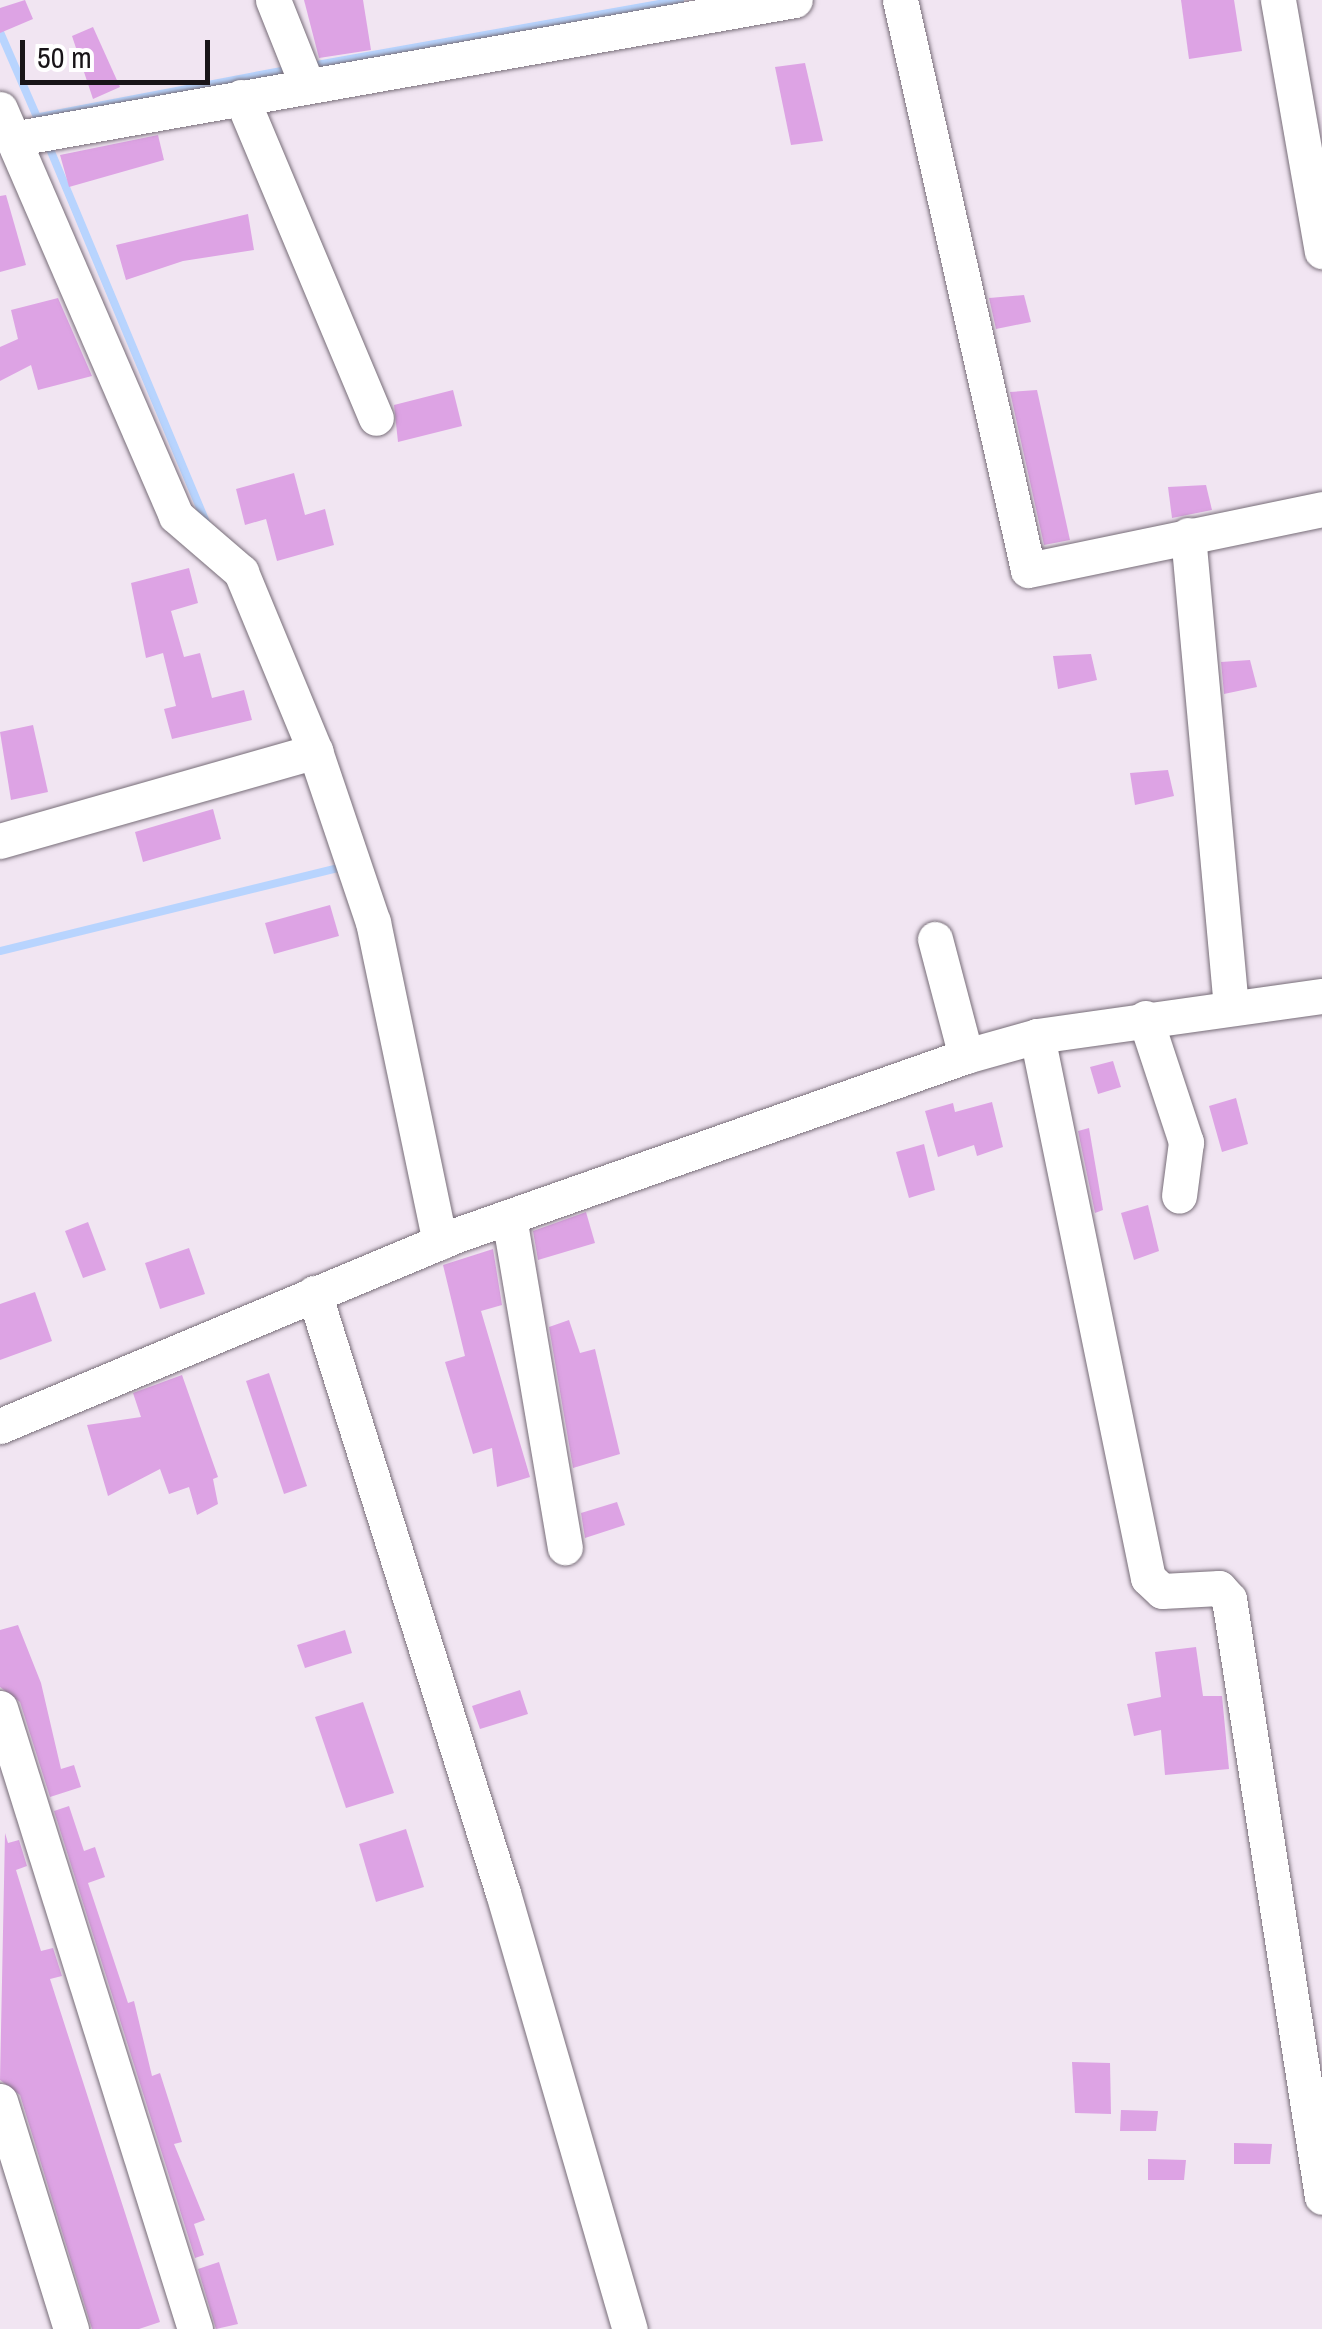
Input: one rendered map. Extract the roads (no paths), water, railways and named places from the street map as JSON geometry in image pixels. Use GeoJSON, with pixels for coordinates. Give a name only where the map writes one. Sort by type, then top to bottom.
{"type":"FeatureCollection","features":[{"type":"Feature","properties":{"kind":"street"},"geometry":{"type":"LineString","coordinates":[[272,0],[307,85]]}},
{"type":"Feature","properties":{"kind":"street"},"geometry":{"type":"LineString","coordinates":[[440,1242],[373,922],[315,750],[240,572],[232,558],[176,516],[16,193],[6,124],[241,96],[796,0]]}},
{"type":"Feature","properties":{"kind":"street"},"geometry":{"type":"LineString","coordinates":[[900,0],[1024,566],[1035,573],[1188,535],[1322,509]]}},
{"type":"Feature","properties":{"kind":"street"},"geometry":{"type":"LineString","coordinates":[[1278,0],[1322,251]]}},
{"type":"Feature","properties":{"kind":"street"},"geometry":{"type":"LineString","coordinates":[[241,96],[376,418]]}},
{"type":"Feature","properties":{"kind":"street"},"geometry":{"type":"LineString","coordinates":[[1188,535],[1230,1005]]}},
{"type":"Feature","properties":{"kind":"street"},"geometry":{"type":"LineString","coordinates":[[0,841],[315,750]]}},
{"type":"Feature","properties":{"kind":"street"},"geometry":{"type":"LineString","coordinates":[[936,939],[966,1056]]}},
{"type":"Feature","properties":{"kind":"street"},"geometry":{"type":"LineString","coordinates":[[0,1426],[440,1242],[966,1056],[1037,1036],[1230,1005],[1322,996]]}},
{"type":"Feature","properties":{"kind":"street"},"geometry":{"type":"LineString","coordinates":[[1146,1018],[1186,1142],[1179,1196]]}},
{"type":"Feature","properties":{"kind":"street"},"geometry":{"type":"LineString","coordinates":[[1037,1036],[1148,1578],[1156,1589],[1219,1588],[1229,1599],[1322,2197]]}},
{"type":"Feature","properties":{"kind":"street"},"geometry":{"type":"LineString","coordinates":[[509,1217],[566,1548]]}},
{"type":"Feature","properties":{"kind":"street"},"geometry":{"type":"LineString","coordinates":[[314,1293],[508,1912],[630,2329]]}},
{"type":"Feature","properties":{"kind":"street"},"geometry":{"type":"LineString","coordinates":[[0,1708],[195,2329]]}},
{"type":"Feature","properties":{"kind":"street"},"geometry":{"type":"LineString","coordinates":[[0,2100],[71,2329]]}},
{"type":"Feature","properties":{"kind":"waterway"},"geometry":{"type":"LineString","coordinates":[[311,66],[680,0]]}},
{"type":"Feature","properties":{"kind":"waterway"},"geometry":{"type":"LineString","coordinates":[[0,32],[40,124]]}},
{"type":"Feature","properties":{"kind":"waterway"},"geometry":{"type":"LineString","coordinates":[[40,117],[292,69]]}},
{"type":"Feature","properties":{"kind":"waterway"},"geometry":{"type":"LineString","coordinates":[[47,142],[208,526]]}},
{"type":"Feature","properties":{"kind":"waterway"},"geometry":{"type":"LineString","coordinates":[[0,951],[345,866]]}}]}
